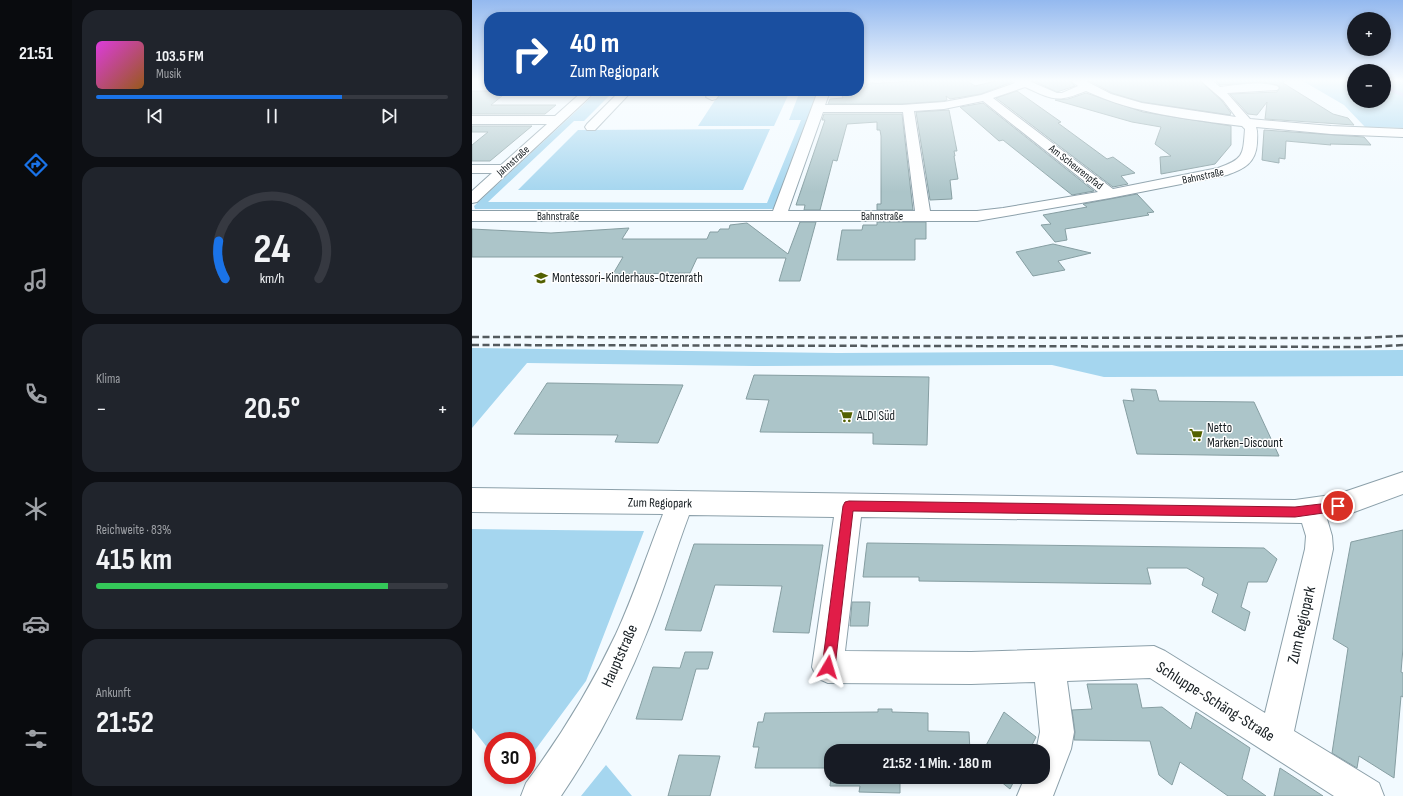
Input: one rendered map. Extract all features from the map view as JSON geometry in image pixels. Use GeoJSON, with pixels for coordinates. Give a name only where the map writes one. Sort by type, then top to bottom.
{"type":"FeatureCollection","features":[{"type":"Feature","properties":{"kind":"street","name":"Jahnstraße"},"geometry":{"type":"LineString","coordinates":[[472,199],[561,117]]}},
{"type":"Feature","properties":{"kind":"street"},"geometry":{"type":"LineString","coordinates":[[591,127],[601,117]]}},
{"type":"Feature","properties":{"kind":"street"},"geometry":{"type":"LineString","coordinates":[[779,216],[815,117]]}},
{"type":"Feature","properties":{"kind":"street"},"geometry":{"type":"LineString","coordinates":[[909,117],[923,216]]}},
{"type":"Feature","properties":{"kind":"street","name":"Am Scheurenpfad"},"geometry":{"type":"LineString","coordinates":[[1011,117],[1110,194]]}},
{"type":"Feature","properties":{"kind":"street"},"geometry":{"type":"LineString","coordinates":[[1208,117],[1247,123],[1321,130],[1403,133]]}},
{"type":"Feature","properties":{"kind":"street"},"geometry":{"type":"LineString","coordinates":[[1243,117],[1247,123]]}},
{"type":"Feature","properties":{"kind":"street"},"geometry":{"type":"LineString","coordinates":[[472,120],[558,120]]}},
{"type":"Feature","properties":{"kind":"street","name":"Bahnstraße"},"geometry":{"type":"LineString","coordinates":[[472,216],[995,215],[1222,172],[1238,166],[1247,158],[1251,149],[1251,129],[1247,123]]}},
{"type":"Feature","properties":{"kind":"street"},"geometry":{"type":"LineString","coordinates":[[472,169],[504,169]]}},
{"type":"Feature","properties":{"kind":"street","name":"Zum Regiopark"},"geometry":{"type":"LineString","coordinates":[[472,500],[680,504],[1312,511],[1338,506],[1403,483]]}},
{"type":"Feature","properties":{"kind":"street","name":"Hauptstraße"},"geometry":{"type":"LineString","coordinates":[[539,796],[577,741],[607,686],[628,642],[680,504]]}},
{"type":"Feature","properties":{"kind":"street","name":"Schluppe-Schäng-Straße"},"geometry":{"type":"LineString","coordinates":[[849,506],[828,667],[971,668],[1154,662],[1366,796]]}},
{"type":"Feature","properties":{"kind":"street","name":"Zum Regiopark"},"geometry":{"type":"LineString","coordinates":[[1275,739],[1319,549],[1319,536],[1312,511]]}},
{"type":"Feature","properties":{"kind":"street"},"geometry":{"type":"LineString","coordinates":[[1049,666],[1057,732],[1054,749],[1050,759]]}},
{"type":"Feature","properties":{"kind":"street"},"geometry":{"type":"LineString","coordinates":[[1035,796],[1040,784]]}},
{"type":"Feature","properties":{"kind":"shaded area"},"geometry":{"type":"Polygon","coordinates":[[[570,117],[588,117],[584,121],[574,121],[488,202],[767,203],[801,120],[789,120],[790,117],[809,117],[776,209],[475,209],[474,206],[570,117]]]}},
{"type":"Feature","properties":{"kind":"shaded area"},"geometry":{"type":"Polygon","coordinates":[[[704,117],[778,117],[774,126],[698,126],[704,117]]]}},
{"type":"Feature","properties":{"kind":"shaded area"},"geometry":{"type":"Polygon","coordinates":[[[1356,117],[1403,117],[1403,128],[1365,127],[1356,117]]]}},
{"type":"Feature","properties":{"kind":"shaded area"},"geometry":{"type":"Polygon","coordinates":[[[770,129],[743,190],[518,190],[578,130],[770,129]]]}},
{"type":"Feature","properties":{"kind":"shaded area"},"geometry":{"type":"Polygon","coordinates":[[[472,348],[837,353],[1403,350],[1403,376],[1104,377],[1052,365],[754,366],[527,363],[472,428],[472,348]]]}},
{"type":"Feature","properties":{"kind":"shaded area"},"geometry":{"type":"Polygon","coordinates":[[[472,529],[644,531],[586,681],[536,749],[536,732],[484,732],[484,743],[472,728],[472,529]]]}},
{"type":"Feature","properties":{"kind":"shaded area"},"geometry":{"type":"Polygon","coordinates":[[[606,765],[632,796],[581,796],[606,765]]]}},
{"type":"Feature","properties":{"kind":"building"},"geometry":{"type":"Polygon","coordinates":[[[823,117],[902,117],[913,210],[877,210],[877,204],[881,204],[881,136],[880,130],[877,130],[877,122],[847,124],[837,161],[833,160],[820,210],[804,210],[805,205],[796,205],[825,120],[822,120],[823,117]]]}},
{"type":"Feature","properties":{"kind":"building"},"geometry":{"type":"Polygon","coordinates":[[[917,117],[950,117],[957,151],[954,151],[954,156],[958,179],[950,180],[952,199],[930,200],[917,117]]]}},
{"type":"Feature","properties":{"kind":"building"},"geometry":{"type":"Polygon","coordinates":[[[972,117],[1001,117],[1094,191],[1072,195],[1003,140],[999,141],[972,117]]]}},
{"type":"Feature","properties":{"kind":"building"},"geometry":{"type":"Polygon","coordinates":[[[1021,117],[1054,117],[1061,122],[1058,123],[1107,159],[1113,157],[1135,173],[1121,176],[1128,184],[1113,187],[1021,117]]]}},
{"type":"Feature","properties":{"kind":"building"},"geometry":{"type":"Polygon","coordinates":[[[1115,117],[1175,117],[1231,126],[1231,145],[1215,164],[1161,174],[1160,157],[1171,156],[1155,144],[1161,127],[1115,117]]]}},
{"type":"Feature","properties":{"kind":"building"},"geometry":{"type":"Polygon","coordinates":[[[1265,117],[1345,117],[1348,118],[1354,125],[1265,119],[1265,117]]]}},
{"type":"Feature","properties":{"kind":"building"},"geometry":{"type":"Polygon","coordinates":[[[472,126],[532,126],[490,161],[472,161],[472,145],[488,132],[472,132],[472,126]]]}},
{"type":"Feature","properties":{"kind":"building"},"geometry":{"type":"Polygon","coordinates":[[[1264,130],[1364,137],[1371,145],[1330,144],[1331,145],[1286,141],[1285,159],[1279,158],[1279,163],[1262,160],[1264,130]]]}},
{"type":"Feature","properties":{"kind":"building"},"geometry":{"type":"Polygon","coordinates":[[[1137,194],[1154,212],[1147,213],[1149,215],[1065,229],[1067,240],[1055,242],[1041,225],[1051,224],[1043,215],[1087,207],[1083,204],[1137,194]]]}},
{"type":"Feature","properties":{"kind":"building"},"geometry":{"type":"Polygon","coordinates":[[[800,222],[816,222],[800,281],[779,281],[786,258],[697,258],[690,273],[613,274],[623,257],[472,257],[472,229],[551,233],[629,228],[622,239],[707,239],[710,232],[718,232],[720,229],[729,229],[730,225],[747,223],[788,254],[800,222]]]}},
{"type":"Feature","properties":{"kind":"building"},"geometry":{"type":"Polygon","coordinates":[[[877,222],[926,222],[926,239],[915,239],[915,260],[837,260],[842,230],[862,230],[863,225],[877,225],[877,222]]]}},
{"type":"Feature","properties":{"kind":"building"},"geometry":{"type":"Polygon","coordinates":[[[1053,244],[1091,253],[1058,261],[1065,270],[1033,276],[1016,252],[1053,244]]]}},
{"type":"Feature","properties":{"kind":"building","name":"ALDI Süd"},"geometry":{"type":"Polygon","coordinates":[[[754,375],[929,377],[927,445],[873,444],[873,433],[760,432],[769,400],[746,399],[754,375]]]}},
{"type":"Feature","properties":{"kind":"building"},"geometry":{"type":"Polygon","coordinates":[[[547,383],[683,385],[658,443],[615,442],[618,435],[514,434],[547,383]]]}},
{"type":"Feature","properties":{"kind":"building","name":"Netto Marken-Discount"},"geometry":{"type":"Polygon","coordinates":[[[1131,389],[1156,390],[1159,401],[1254,402],[1279,456],[1137,454],[1123,400],[1134,401],[1131,389]]]}},
{"type":"Feature","properties":{"kind":"building"},"geometry":{"type":"Polygon","coordinates":[[[1403,530],[1403,648],[1401,672],[1403,673],[1403,697],[1401,696],[1394,778],[1359,756],[1357,768],[1332,753],[1348,648],[1333,639],[1351,542],[1403,530]]]}},
{"type":"Feature","properties":{"kind":"building"},"geometry":{"type":"Polygon","coordinates":[[[867,543],[1264,548],[1277,559],[1267,582],[1248,582],[1241,607],[1250,612],[1245,631],[1212,612],[1218,594],[1202,585],[1204,578],[1187,568],[1147,568],[1151,584],[919,581],[919,577],[863,577],[867,543]]]}},
{"type":"Feature","properties":{"kind":"building"},"geometry":{"type":"Polygon","coordinates":[[[694,544],[823,545],[809,633],[773,632],[782,586],[715,585],[701,631],[665,630],[694,544]]]}},
{"type":"Feature","properties":{"kind":"building"},"geometry":{"type":"Polygon","coordinates":[[[852,602],[870,602],[868,626],[850,626],[852,602]]]}},
{"type":"Feature","properties":{"kind":"building"},"geometry":{"type":"Polygon","coordinates":[[[685,652],[713,652],[708,669],[696,669],[682,720],[636,719],[653,667],[680,668],[685,652]]]}},
{"type":"Feature","properties":{"kind":"building"},"geometry":{"type":"Polygon","coordinates":[[[1087,684],[1137,684],[1142,708],[1162,707],[1191,729],[1196,712],[1250,748],[1242,779],[1266,796],[1228,796],[1180,762],[1172,785],[1159,775],[1150,741],[1074,740],[1075,732],[1072,710],[1092,709],[1087,684]]]}},
{"type":"Feature","properties":{"kind":"building"},"geometry":{"type":"Polygon","coordinates":[[[878,709],[892,709],[892,712],[928,713],[928,731],[969,732],[970,744],[824,744],[824,768],[755,768],[759,747],[753,747],[758,722],[763,722],[765,713],[878,712],[878,709]]]}},
{"type":"Feature","properties":{"kind":"building"},"geometry":{"type":"Polygon","coordinates":[[[1004,712],[1036,737],[1032,744],[987,744],[1004,712]]]}},
{"type":"Feature","properties":{"kind":"building"},"geometry":{"type":"Polygon","coordinates":[[[679,755],[720,756],[710,796],[668,796],[679,755]]]}},
{"type":"Feature","properties":{"kind":"building"},"geometry":{"type":"Polygon","coordinates":[[[1280,768],[1323,796],[1274,796],[1280,768]]]}},
{"type":"Feature","properties":{"kind":"building"},"geometry":{"type":"Polygon","coordinates":[[[830,784],[900,784],[900,793],[859,792],[860,786],[830,786],[830,784]]]}},
{"type":"Feature","properties":{"kind":"building"},"geometry":{"type":"Polygon","coordinates":[[[1004,784],[1012,784],[1010,789],[1004,784]]]}},
{"type":"Feature","properties":{"kind":"railway"},"geometry":{"type":"LineString","coordinates":[[472,337],[1361,338],[1403,336]]}},
{"type":"Feature","properties":{"kind":"railway"},"geometry":{"type":"LineString","coordinates":[[472,345],[1367,347],[1403,345]]}},
{"type":"Feature","properties":{"kind":"place","name":"Montessori-Kinderhaus-Otzenrath"},"geometry":{"type":"Point","coordinates":[541,278]}},
{"type":"Feature","properties":{"kind":"place","name":"ALDI Süd"},"geometry":{"type":"Point","coordinates":[846,416]}},
{"type":"Feature","properties":{"kind":"place","name":"Netto Marken-Discount"},"geometry":{"type":"Point","coordinates":[1196,435]}},
{"type":"Feature","properties":{"kind":"route"},"geometry":{"type":"LineString","coordinates":[[828,667],[849,506],[1295,512],[1327,509],[1338,506]]}}]}
